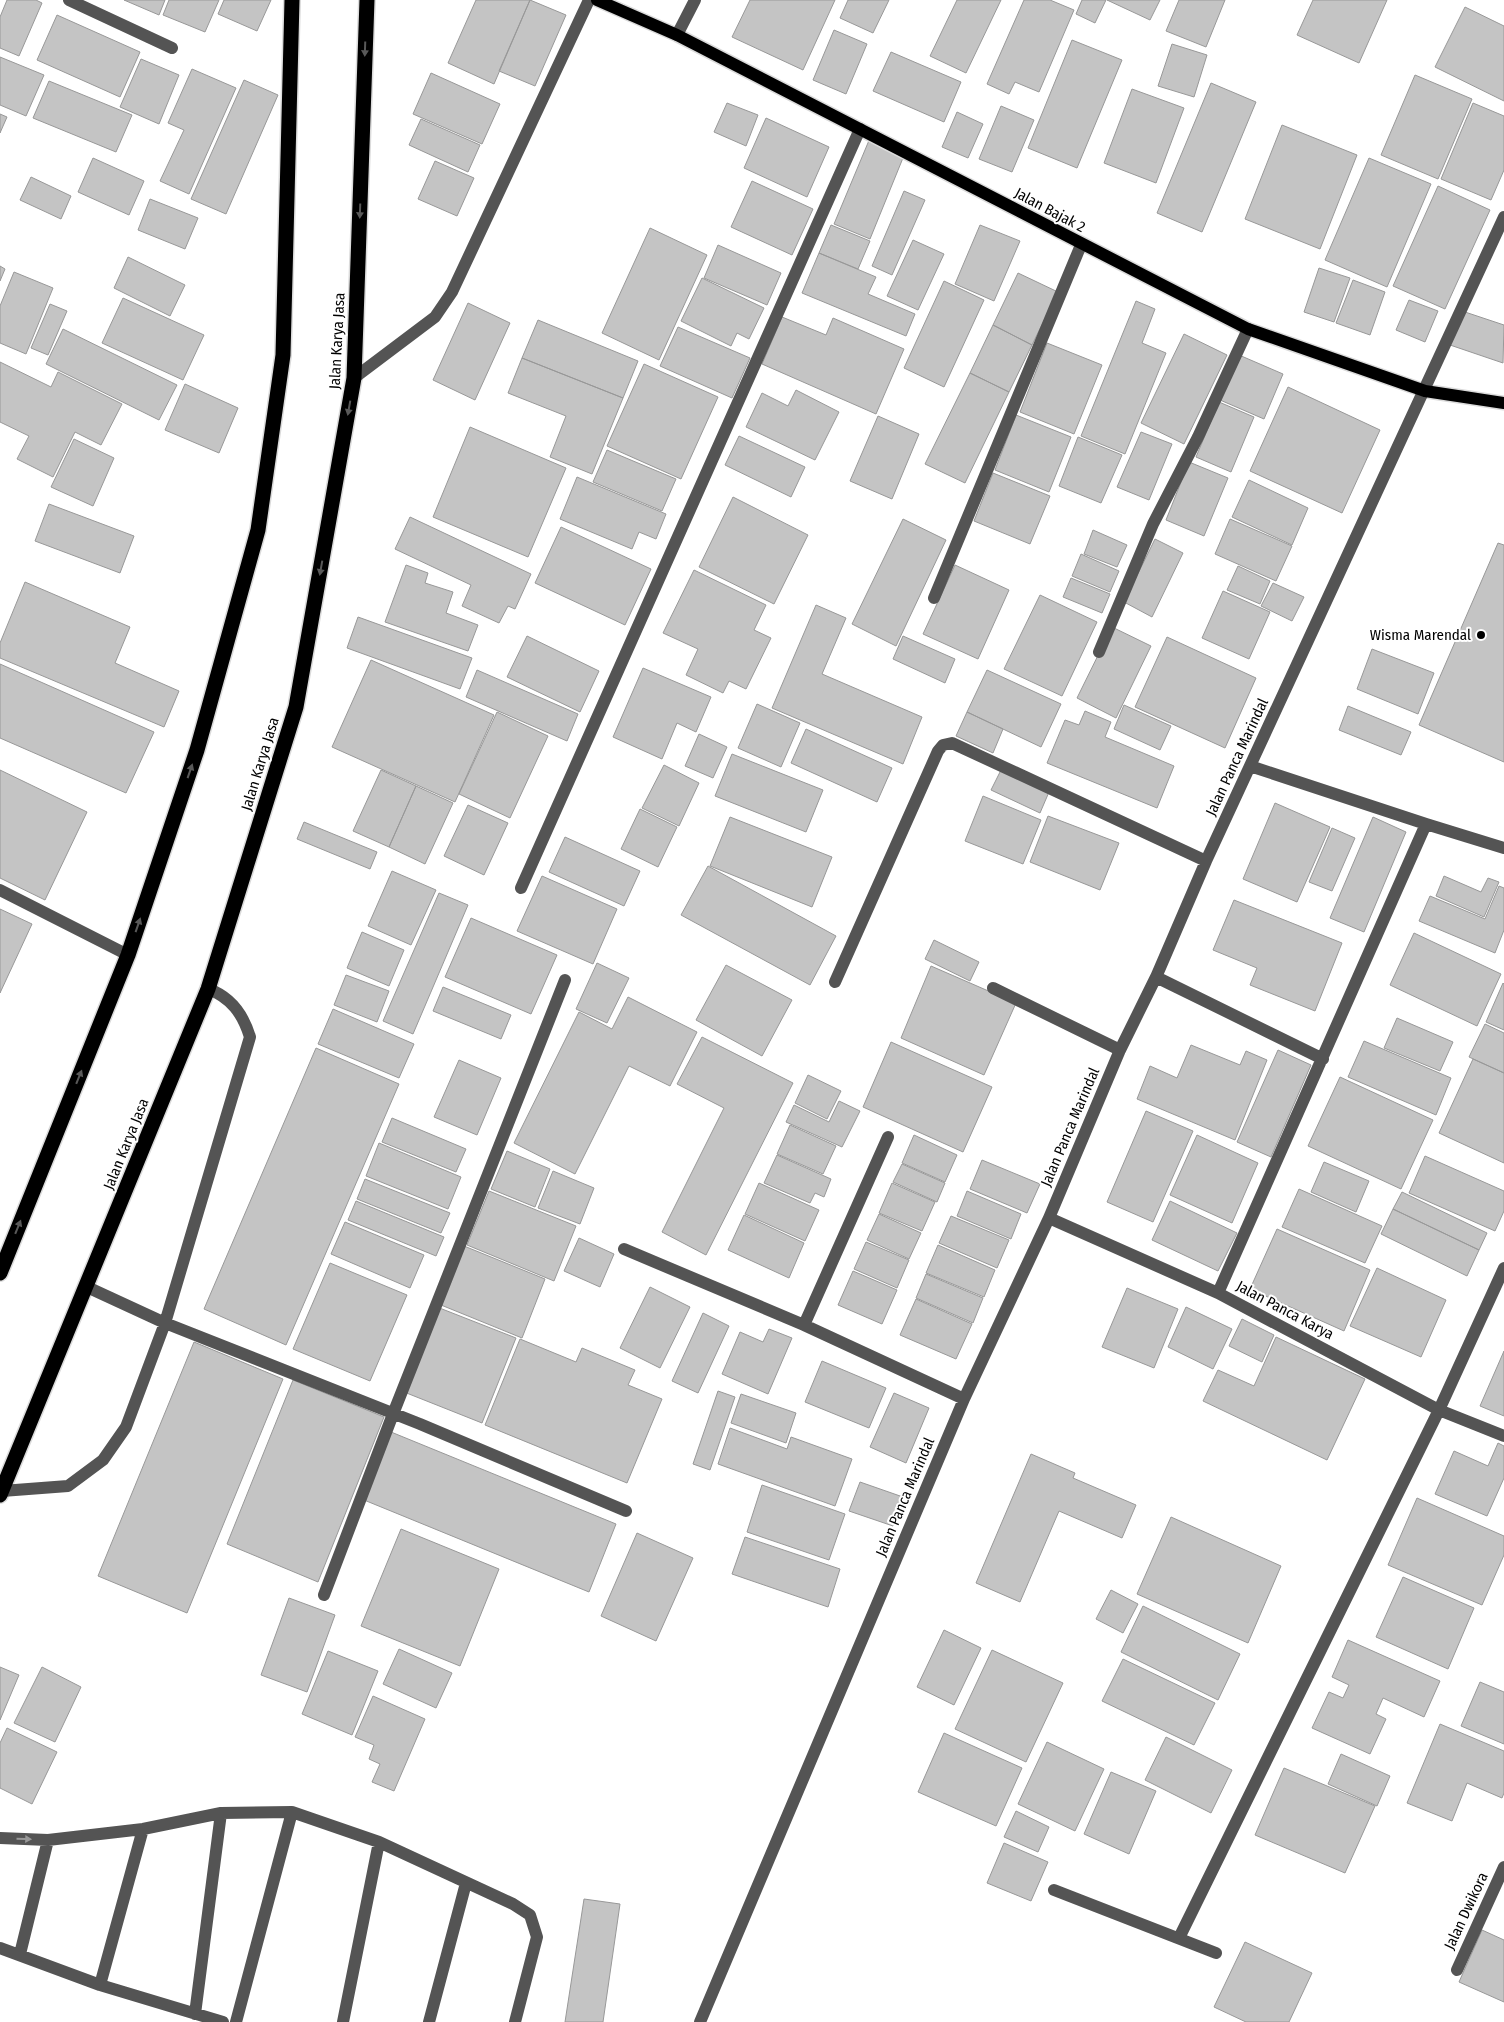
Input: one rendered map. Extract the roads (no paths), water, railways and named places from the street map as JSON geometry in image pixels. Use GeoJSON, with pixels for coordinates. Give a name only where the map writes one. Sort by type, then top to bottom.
{"type":"FeatureCollection","features":[{"type":"Feature","properties":{"kind":"highway"},"geometry":{"type":"LineString","coordinates":[[0,1273],[128,955],[197,750],[258,530],[283,355],[292,0]]}},
{"type":"Feature","properties":{"kind":"highway","name":"Jalan Karya Jasa"},"geometry":{"type":"LineString","coordinates":[[1,1493],[208,989],[296,707],[354,378],[367,0]]}},
{"type":"Feature","properties":{"kind":"main road","name":"Jalan Bajak 2"},"geometry":{"type":"LineString","coordinates":[[597,0],[676,35],[1248,330],[1425,391],[1504,403]]}},
{"type":"Feature","properties":{"kind":"street"},"geometry":{"type":"LineString","coordinates":[[69,0],[172,48]]}},
{"type":"Feature","properties":{"kind":"street"},"geometry":{"type":"LineString","coordinates":[[354,378],[435,318],[452,292],[589,0]]}},
{"type":"Feature","properties":{"kind":"street"},"geometry":{"type":"LineString","coordinates":[[676,35],[695,0]]}},
{"type":"Feature","properties":{"kind":"street"},"geometry":{"type":"LineString","coordinates":[[521,888],[860,129]]}},
{"type":"Feature","properties":{"kind":"street","name":"Jalan Panca Marindal"},"geometry":{"type":"LineString","coordinates":[[700,2022],[964,1399],[1049,1218],[1120,1050],[1156,977],[1206,861],[1504,217]]}},
{"type":"Feature","properties":{"kind":"street"},"geometry":{"type":"LineString","coordinates":[[934,598],[1081,245]]}},
{"type":"Feature","properties":{"kind":"street"},"geometry":{"type":"LineString","coordinates":[[1099,652],[1153,524],[1198,437],[1248,330]]}},
{"type":"Feature","properties":{"kind":"street"},"geometry":{"type":"LineString","coordinates":[[835,982],[938,751],[943,745],[952,743],[1206,861]]}},
{"type":"Feature","properties":{"kind":"street"},"geometry":{"type":"LineString","coordinates":[[1250,766],[1504,848]]}},
{"type":"Feature","properties":{"kind":"street"},"geometry":{"type":"LineString","coordinates":[[1218,1293],[1426,824]]}},
{"type":"Feature","properties":{"kind":"street"},"geometry":{"type":"LineString","coordinates":[[0,890],[128,955]]}},
{"type":"Feature","properties":{"kind":"street"},"geometry":{"type":"LineString","coordinates":[[1156,977],[1323,1059]]}},
{"type":"Feature","properties":{"kind":"street"},"geometry":{"type":"LineString","coordinates":[[324,1595],[393,1414],[565,980]]}},
{"type":"Feature","properties":{"kind":"street"},"geometry":{"type":"LineString","coordinates":[[993,988],[1120,1050]]}},
{"type":"Feature","properties":{"kind":"street"},"geometry":{"type":"LineString","coordinates":[[1,1493],[68,1486],[103,1460],[126,1427],[165,1323],[250,1037],[245,1020],[234,1006],[222,994],[208,989]]}},
{"type":"Feature","properties":{"kind":"street"},"geometry":{"type":"LineString","coordinates":[[804,1325],[888,1137]]}},
{"type":"Feature","properties":{"kind":"street","name":"Jalan Panca Karya"},"geometry":{"type":"LineString","coordinates":[[1049,1218],[1218,1293],[1439,1410],[1504,1436]]}},
{"type":"Feature","properties":{"kind":"street"},"geometry":{"type":"LineString","coordinates":[[624,1249],[804,1325],[964,1399]]}},
{"type":"Feature","properties":{"kind":"street"},"geometry":{"type":"LineString","coordinates":[[1179,1938],[1439,1410],[1504,1268]]}},
{"type":"Feature","properties":{"kind":"street"},"geometry":{"type":"LineString","coordinates":[[87,1286],[165,1323],[393,1414],[626,1511]]}},
{"type":"Feature","properties":{"kind":"street"},"geometry":{"type":"LineString","coordinates":[[236,2022],[292,1812]]}},
{"type":"Feature","properties":{"kind":"street"},"geometry":{"type":"LineString","coordinates":[[0,1838],[48,1840],[144,1829],[222,1813],[292,1812],[379,1842],[530,1914],[537,1937],[516,2022]]}},
{"type":"Feature","properties":{"kind":"street"},"geometry":{"type":"LineString","coordinates":[[195,2014],[222,1813]]}},
{"type":"Feature","properties":{"kind":"street"},"geometry":{"type":"LineString","coordinates":[[100,1985],[144,1829]]}},
{"type":"Feature","properties":{"kind":"street"},"geometry":{"type":"LineString","coordinates":[[20,1954],[48,1840]]}},
{"type":"Feature","properties":{"kind":"street"},"geometry":{"type":"LineString","coordinates":[[342,2022],[379,1842]]}},
{"type":"Feature","properties":{"kind":"street","name":"Jalan Dwikora"},"geometry":{"type":"LineString","coordinates":[[1457,1970],[1504,1867]]}},
{"type":"Feature","properties":{"kind":"street"},"geometry":{"type":"LineString","coordinates":[[429,2022],[466,1882]]}},
{"type":"Feature","properties":{"kind":"street"},"geometry":{"type":"LineString","coordinates":[[1054,1890],[1216,1953]]}},
{"type":"Feature","properties":{"kind":"street"},"geometry":{"type":"LineString","coordinates":[[0,1948],[100,1985],[223,2022]]}},
{"type":"Feature","properties":{"kind":"place","name":"Wisma Marendal"},"geometry":{"type":"Point","coordinates":[1481,635]}}]}
